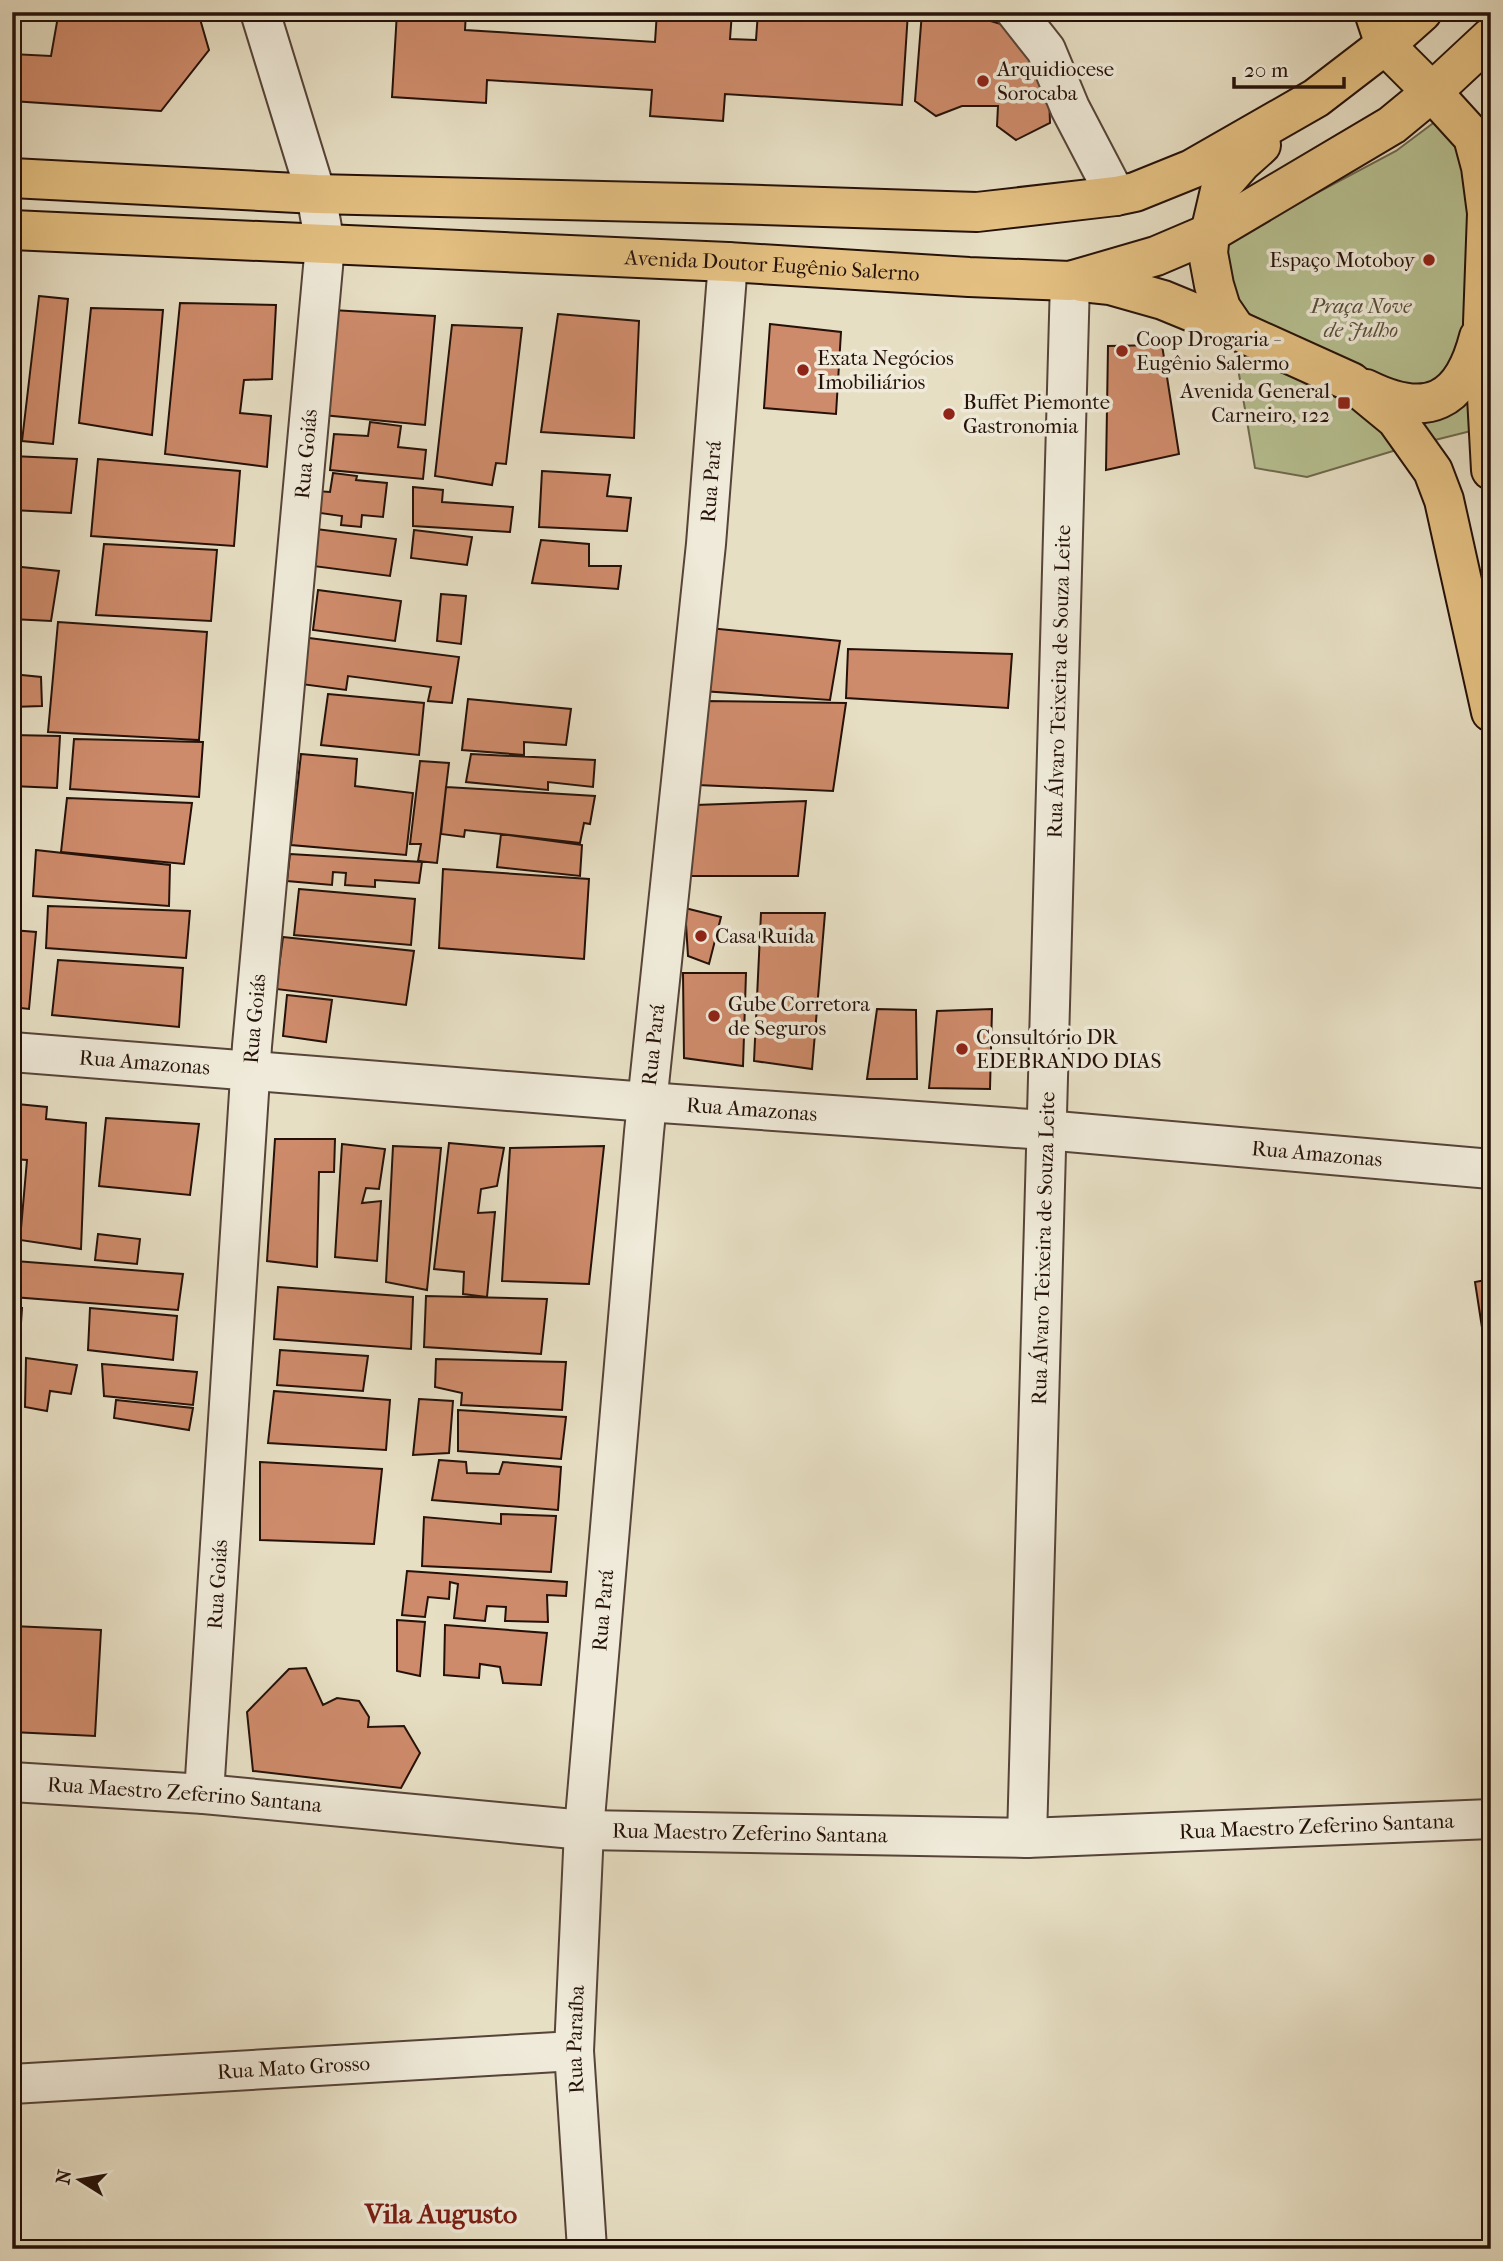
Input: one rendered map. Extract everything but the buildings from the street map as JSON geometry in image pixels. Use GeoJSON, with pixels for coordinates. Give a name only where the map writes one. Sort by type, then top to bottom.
{"type":"FeatureCollection","features":[{"type":"Feature","properties":{"kind":"main road"},"geometry":{"type":"LineString","coordinates":[[1236,330],[1221,308],[1208,253],[1221,186],[1241,163],[1316,98],[1380,29],[1422,12]]}},
{"type":"Feature","properties":{"kind":"main road"},"geometry":{"type":"LineString","coordinates":[[1380,29],[1473,137],[1481,167],[1489,208],[1483,323],[1490,446]]}},
{"type":"Feature","properties":{"kind":"main road"},"geometry":{"type":"LineString","coordinates":[[1210,233],[1392,125],[1491,37]]}},
{"type":"Feature","properties":{"kind":"main road"},"geometry":{"type":"LineString","coordinates":[[12,178],[316,194],[977,212],[1135,192],[1192,169],[1316,98]]}},
{"type":"Feature","properties":{"kind":"main road","name":"Avenida Doutor Eugênio Salerno"},"geometry":{"type":"LineString","coordinates":[[12,230],[728,262],[1070,281],[1156,256],[1210,233]]}},
{"type":"Feature","properties":{"kind":"main road"},"geometry":{"type":"LineString","coordinates":[[1070,281],[1110,285],[1163,300],[1400,402],[1438,402],[1463,380],[1473,362],[1483,323]]}},
{"type":"Feature","properties":{"kind":"main road"},"geometry":{"type":"LineString","coordinates":[[1351,382],[1395,419],[1433,471],[1451,525],[1491,712]]}},
{"type":"Feature","properties":{"kind":"street"},"geometry":{"type":"LineString","coordinates":[[260,12],[316,194],[325,245]]}},
{"type":"Feature","properties":{"kind":"street"},"geometry":{"type":"LineString","coordinates":[[1016,12],[1046,50],[1070,108],[1116,196]]}},
{"type":"Feature","properties":{"kind":"street","name":"Rua Goiás"},"geometry":{"type":"LineString","coordinates":[[204,1794],[251,1070],[325,245]]}},
{"type":"Feature","properties":{"kind":"street","name":"Rua Pará"},"geometry":{"type":"LineString","coordinates":[[584,1830],[647,1102],[706,544],[728,262]]}},
{"type":"Feature","properties":{"kind":"street","name":"Rua Álvaro Teixeira de Souza Leite"},"geometry":{"type":"LineString","coordinates":[[1027,1838],[1070,281]]}},
{"type":"Feature","properties":{"kind":"street","name":"Rua Amazonas"},"geometry":{"type":"LineString","coordinates":[[12,1052],[1045,1130],[1491,1169]]}},
{"type":"Feature","properties":{"kind":"street","name":"Rua Maestro Zeferino Santana"},"geometry":{"type":"LineString","coordinates":[[12,1782],[204,1794],[584,1830],[1027,1838],[1491,1819]]}},
{"type":"Feature","properties":{"kind":"street","name":"Rua Paraíba"},"geometry":{"type":"LineString","coordinates":[[584,1830],[574,2051],[587,2249]]}},
{"type":"Feature","properties":{"kind":"street","name":"Rua Mato Grosso"},"geometry":{"type":"LineString","coordinates":[[12,2084],[574,2051]]}},
{"type":"Feature","properties":{"kind":"green space","name":"Praça Nove de Julho"},"geometry":{"type":"Polygon","coordinates":[[[1436,121],[1491,124],[1491,426],[1403,448],[1307,477],[1255,468],[1227,304],[1215,252],[1251,228],[1396,151],[1436,121]]]}},
{"type":"Feature","properties":{"kind":"place","name":"Arquidiocese Sorocaba"},"geometry":{"type":"Point","coordinates":[983,81]}},
{"type":"Feature","properties":{"kind":"place","name":"Espaço Motoboy"},"geometry":{"type":"Point","coordinates":[1429,260]}},
{"type":"Feature","properties":{"kind":"place","name":"Coop Drogaria - Eugênio Salermo"},"geometry":{"type":"Point","coordinates":[1122,351]}},
{"type":"Feature","properties":{"kind":"place","name":"Exata Negócios Imobiliários"},"geometry":{"type":"Point","coordinates":[803,370]}},
{"type":"Feature","properties":{"kind":"place","name":"Avenida General Carneiro, 122"},"geometry":{"type":"Point","coordinates":[1344,403]}},
{"type":"Feature","properties":{"kind":"place","name":"Buffet Piemonte Gastronomia"},"geometry":{"type":"Point","coordinates":[949,414]}},
{"type":"Feature","properties":{"kind":"place","name":"Casa Ruida"},"geometry":{"type":"Point","coordinates":[701,936]}},
{"type":"Feature","properties":{"kind":"place","name":"Gube Corretora de Seguros"},"geometry":{"type":"Point","coordinates":[714,1016]}},
{"type":"Feature","properties":{"kind":"place","name":"Consultório DR EDEBRANDO DIAS"},"geometry":{"type":"Point","coordinates":[962,1049]}},
{"type":"Feature","properties":{"kind":"district","name":"Vila Augusto"},"geometry":{"type":"Point","coordinates":[441,2213]}}]}
